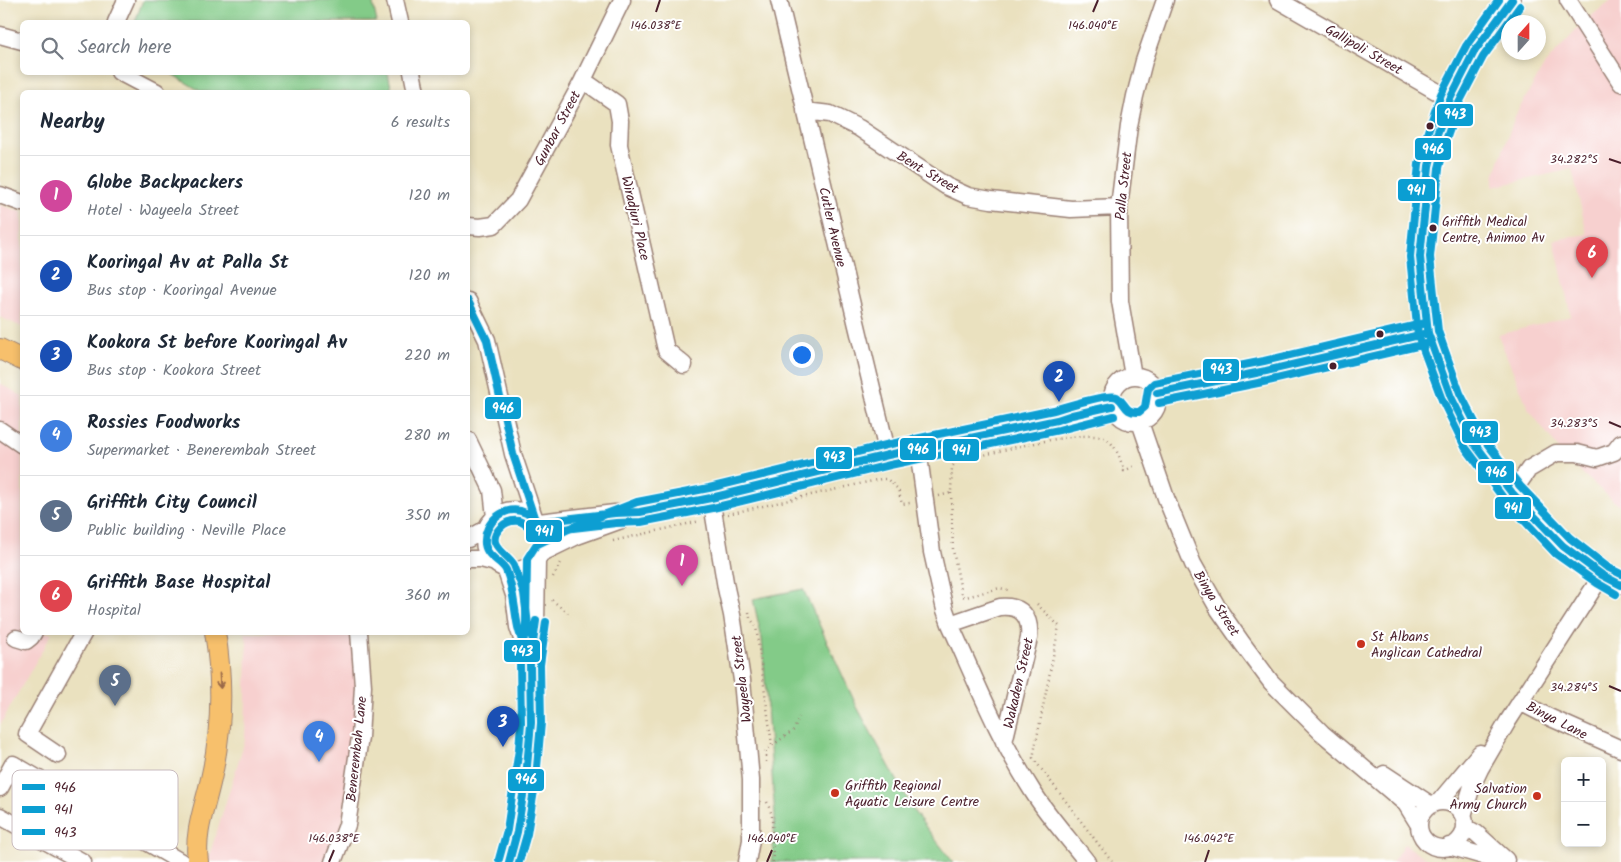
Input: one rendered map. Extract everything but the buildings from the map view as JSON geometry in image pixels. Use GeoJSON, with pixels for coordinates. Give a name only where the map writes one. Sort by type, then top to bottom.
{"type":"FeatureCollection","features":[{"type":"Feature","properties":{"kind":"main road"},"geometry":{"type":"LineString","coordinates":[[0,349],[20,359]]}},
{"type":"Feature","properties":{"kind":"main road"},"geometry":{"type":"LineString","coordinates":[[198,862],[199,824],[212,779],[219,724],[221,690],[216,635]]}},
{"type":"Feature","properties":{"kind":"street"},"geometry":{"type":"LineString","coordinates":[[117,20],[126,0]]}},
{"type":"Feature","properties":{"kind":"street"},"geometry":{"type":"LineString","coordinates":[[395,0],[400,20]]}},
{"type":"Feature","properties":{"kind":"street","name":"Gunbar Street"},"geometry":{"type":"LineString","coordinates":[[470,226],[494,225],[518,200],[582,82],[622,0]]}},
{"type":"Feature","properties":{"kind":"street","name":"Cutler Avenue"},"geometry":{"type":"LineString","coordinates":[[779,0],[888,455]]}},
{"type":"Feature","properties":{"kind":"street","name":"Palla Street"},"geometry":{"type":"LineString","coordinates":[[1133,376],[1120,301],[1119,207],[1129,126],[1135,96],[1144,60],[1165,0]]}},
{"type":"Feature","properties":{"kind":"street","name":"Gallipoli Street"},"geometry":{"type":"LineString","coordinates":[[1278,0],[1450,98]]}},
{"type":"Feature","properties":{"kind":"street"},"geometry":{"type":"LineString","coordinates":[[1512,0],[1474,52],[1450,98],[1429,166],[1420,257],[1428,333],[1451,397],[1474,443],[1512,493],[1563,546],[1602,575],[1621,585]]}},
{"type":"Feature","properties":{"kind":"street"},"geometry":{"type":"LineString","coordinates":[[1568,0],[1621,83]]}},
{"type":"Feature","properties":{"kind":"street"},"geometry":{"type":"LineString","coordinates":[[0,35],[20,40]]}},
{"type":"Feature","properties":{"kind":"street"},"geometry":{"type":"LineString","coordinates":[[125,75],[153,90]]}},
{"type":"Feature","properties":{"kind":"street"},"geometry":{"type":"LineString","coordinates":[[413,75],[416,90]]}},
{"type":"Feature","properties":{"kind":"street","name":"Wiradjuri Place"},"geometry":{"type":"LineString","coordinates":[[582,82],[590,85],[617,104],[620,121],[619,145],[666,350],[684,365]]}},
{"type":"Feature","properties":{"kind":"street","name":"Bent Street"},"geometry":{"type":"LineString","coordinates":[[805,111],[830,114],[859,128],[946,186],[968,196],[1071,208],[1119,207]]}},
{"type":"Feature","properties":{"kind":"street"},"geometry":{"type":"LineString","coordinates":[[0,194],[20,202]]}},
{"type":"Feature","properties":{"kind":"street"},"geometry":{"type":"LineString","coordinates":[[470,305],[487,340],[513,454],[536,520],[543,532],[544,543],[539,557],[536,625],[530,664],[531,723],[526,777],[517,832],[509,862]]}},
{"type":"Feature","properties":{"kind":"street"},"geometry":{"type":"LineString","coordinates":[[1157,393],[1266,371],[1428,333]]}},
{"type":"Feature","properties":{"kind":"street"},"geometry":{"type":"LineString","coordinates":[[1133,376],[1139,376],[1151,382],[1157,393],[1158,401],[1156,408],[1147,419],[1140,422],[1121,418],[1112,406],[1112,393],[1115,386],[1119,381],[1133,376]]}},
{"type":"Feature","properties":{"kind":"street"},"geometry":{"type":"LineString","coordinates":[[470,538],[504,512],[514,510],[525,512],[536,520],[640,512],[711,498],[888,455],[1057,420],[1112,406]]}},
{"type":"Feature","properties":{"kind":"street","name":"Binya Street"},"geometry":{"type":"LineString","coordinates":[[1140,422],[1193,564],[1219,610],[1271,682],[1322,733],[1406,804],[1419,825]]}},
{"type":"Feature","properties":{"kind":"street"},"geometry":{"type":"LineString","coordinates":[[0,430],[20,444]]}},
{"type":"Feature","properties":{"kind":"street"},"geometry":{"type":"LineString","coordinates":[[1512,493],[1529,469],[1556,453],[1577,453],[1597,458],[1614,452],[1621,443]]}},
{"type":"Feature","properties":{"kind":"street"},"geometry":{"type":"LineString","coordinates":[[470,444],[492,490],[491,523],[484,538],[485,548],[489,556],[500,566],[514,594],[518,627],[530,664]]}},
{"type":"Feature","properties":{"kind":"street","name":"Wakaden Street"},"geometry":{"type":"LineString","coordinates":[[918,449],[932,552],[950,624],[1004,742],[1033,792],[1087,862]]}},
{"type":"Feature","properties":{"kind":"street","name":"Wayeela Street"},"geometry":{"type":"LineString","coordinates":[[711,498],[721,519],[726,588],[743,690],[751,780],[751,840],[747,862]]}},
{"type":"Feature","properties":{"kind":"street"},"geometry":{"type":"LineString","coordinates":[[470,559],[481,559],[500,566],[522,569],[539,557],[577,536],[640,512]]}},
{"type":"Feature","properties":{"kind":"street"},"geometry":{"type":"LineString","coordinates":[[1449,846],[1460,839],[1472,786],[1508,720],[1602,575]]}},
{"type":"Feature","properties":{"kind":"street","name":"Wakaden Street"},"geometry":{"type":"LineString","coordinates":[[950,624],[1008,606],[1016,608],[1027,617],[1030,627],[1029,638],[1004,742]]}},
{"type":"Feature","properties":{"kind":"street"},"geometry":{"type":"LineString","coordinates":[[16,638],[26,641],[32,635]]}},
{"type":"Feature","properties":{"kind":"street"},"geometry":{"type":"LineString","coordinates":[[58,756],[27,734],[82,635]]}},
{"type":"Feature","properties":{"kind":"street","name":"Benerembah Lane"},"geometry":{"type":"LineString","coordinates":[[333,862],[347,825],[360,737],[363,686],[359,635]]}},
{"type":"Feature","properties":{"kind":"street","name":"Binya Lane"},"geometry":{"type":"LineString","coordinates":[[1520,702],[1550,718],[1621,749]]}},
{"type":"Feature","properties":{"kind":"street"},"geometry":{"type":"LineString","coordinates":[[1504,862],[1449,846],[1435,846],[1429,843],[1420,832],[1419,825],[1422,813],[1435,803],[1508,720]]}},
{"type":"Feature","properties":{"kind":"street","name":"Binya Street"},"geometry":{"type":"LineString","coordinates":[[1345,752],[1385,774],[1412,793],[1435,803]]}},
{"type":"Feature","properties":{"kind":"street"},"geometry":{"type":"LineString","coordinates":[[0,788],[13,764],[23,770]]}},
{"type":"Feature","properties":{"kind":"street"},"geometry":{"type":"LineString","coordinates":[[1435,803],[1447,802],[1454,805],[1464,821],[1508,862]]}},
{"type":"Feature","properties":{"kind":"street"},"geometry":{"type":"LineString","coordinates":[[0,816],[12,823]]}},
{"type":"Feature","properties":{"kind":"street"},"geometry":{"type":"LineString","coordinates":[[61,850],[83,862]]}},
{"type":"Feature","properties":{"kind":"street"},"geometry":{"type":"LineString","coordinates":[[160,850],[181,862]]}},
{"type":"Feature","properties":{"kind":"path"},"geometry":{"type":"LineString","coordinates":[[1074,428],[1077,437]]}},
{"type":"Feature","properties":{"kind":"path"},"geometry":{"type":"LineString","coordinates":[[1000,588],[966,597],[962,596],[953,550],[951,493],[952,467],[956,462],[1064,437],[1104,437],[1117,450],[1124,471],[1137,465]]}},
{"type":"Feature","properties":{"kind":"path"},"geometry":{"type":"LineString","coordinates":[[605,543],[721,519],[730,513],[881,479],[887,479],[898,489],[902,504],[951,493]]}},
{"type":"Feature","properties":{"kind":"path"},"geometry":{"type":"LineString","coordinates":[[721,519],[730,513]]}},
{"type":"Feature","properties":{"kind":"path"},"geometry":{"type":"LineString","coordinates":[[552,579],[556,569],[566,557]]}},
{"type":"Feature","properties":{"kind":"path"},"geometry":{"type":"LineString","coordinates":[[551,598],[568,613]]}},
{"type":"Feature","properties":{"kind":"path"},"geometry":{"type":"LineString","coordinates":[[748,609],[750,618],[756,626],[772,745]]}},
{"type":"Feature","properties":{"kind":"path"},"geometry":{"type":"LineString","coordinates":[[1059,626],[1033,758],[1112,862]]}},
{"type":"Feature","properties":{"kind":"path"},"geometry":{"type":"LineString","coordinates":[[766,767],[766,750],[794,730],[799,717]]}},
{"type":"Feature","properties":{"kind":"path"},"geometry":{"type":"LineString","coordinates":[[766,801],[772,815],[773,862]]}},
{"type":"Feature","properties":{"kind":"shaded area"},"geometry":{"type":"Polygon","coordinates":[[[1611,0],[1621,0],[1621,506],[1568,461],[1529,410],[1498,335],[1571,316],[1554,240],[1587,234],[1572,169],[1493,187],[1495,173],[1515,116],[1545,64],[1585,21],[1611,0]]]}},
{"type":"Feature","properties":{"kind":"shaded area"},"geometry":{"type":"Polygon","coordinates":[[[0,205],[20,211],[20,326],[0,317],[0,205]]]}},
{"type":"Feature","properties":{"kind":"shaded area"},"geometry":{"type":"Polygon","coordinates":[[[0,383],[20,395],[20,635],[51,635],[0,725],[0,383]]]}},
{"type":"Feature","properties":{"kind":"shaded area"},"geometry":{"type":"Polygon","coordinates":[[[245,635],[352,635],[358,714],[339,845],[332,862],[213,862],[208,860],[245,740],[247,642],[245,635]]]}},
{"type":"Feature","properties":{"kind":"shaded area"},"geometry":{"type":"Polygon","coordinates":[[[1404,844],[1432,862],[1392,862],[1404,844]]]}},
{"type":"Feature","properties":{"kind":"green space"},"geometry":{"type":"Polygon","coordinates":[[[143,0],[372,0],[377,20],[136,20],[143,0]]]}},
{"type":"Feature","properties":{"kind":"green space"},"geometry":{"type":"Polygon","coordinates":[[[173,75],[388,75],[392,90],[199,90],[173,75]]]}},
{"type":"Feature","properties":{"kind":"green space"},"geometry":{"type":"Polygon","coordinates":[[[803,589],[857,707],[915,813],[953,862],[771,862],[775,816],[762,639],[753,599],[803,589]]]}},
{"type":"Feature","properties":{"kind":"transit line","name":"941"},"geometry":{"type":"LineString","coordinates":[[1499,0],[1466,46],[1441,94],[1419,164],[1410,257],[1418,335],[1442,400],[1465,447],[1504,499],[1556,554],[1616,594]]}},
{"type":"Feature","properties":{"kind":"transit line","name":"946"},"geometry":{"type":"LineString","coordinates":[[1512,0],[1474,52],[1450,99],[1437,134],[1429,166],[1420,257],[1428,333],[1451,397],[1474,443],[1512,493],[1563,546],[1602,575],[1621,585]]}},
{"type":"Feature","properties":{"kind":"transit line","name":"943"},"geometry":{"type":"LineString","coordinates":[[1520,6],[1483,57],[1459,103],[1439,168],[1430,257],[1438,331],[1460,393],[1483,438],[1520,486],[1570,538],[1607,567],[1621,574]]}},
{"type":"Feature","properties":{"kind":"transit line","name":"946"},"geometry":{"type":"LineString","coordinates":[[470,305],[487,340],[513,454],[534,517]]}},
{"type":"Feature","properties":{"kind":"transit line","name":"943"},"geometry":{"type":"LineString","coordinates":[[499,859],[507,830],[519,749],[521,723],[520,663],[526,624],[527,559],[536,545],[573,527],[637,502],[709,488],[886,445],[1054,410],[1105,397],[1117,397],[1130,411],[1139,412],[1145,407],[1148,389],[1154,383],[1264,361],[1426,323]]}},
{"type":"Feature","properties":{"kind":"transit line","name":"946"},"geometry":{"type":"LineString","coordinates":[[1157,393],[1266,371],[1428,333]]}},
{"type":"Feature","properties":{"kind":"transit line","name":"941"},"geometry":{"type":"LineString","coordinates":[[1159,403],[1268,381],[1430,343]]}},
{"type":"Feature","properties":{"kind":"transit line","name":"946"},"geometry":{"type":"LineString","coordinates":[[530,664],[518,627],[509,577],[504,567],[486,549],[485,536],[488,528],[497,516],[511,511],[518,511],[528,514],[539,522],[640,512],[711,498],[888,455],[1057,420],[1112,406]]}},
{"type":"Feature","properties":{"kind":"transit line","name":"941"},"geometry":{"type":"LineString","coordinates":[[540,661],[528,625],[524,593],[514,565],[496,544],[496,533],[507,523],[519,521],[539,532],[641,522],[713,508],[890,465],[1059,430],[1114,416]]}},
{"type":"Feature","properties":{"kind":"transit line","name":"946"},"geometry":{"type":"LineString","coordinates":[[509,862],[517,832],[526,777],[531,723],[530,664],[536,621]]}},
{"type":"Feature","properties":{"kind":"transit line","name":"941"},"geometry":{"type":"LineString","coordinates":[[519,862],[527,834],[536,778],[541,723],[540,665],[546,622]]}},
{"type":"Feature","properties":{"kind":"place","name":"Griffith Medical Centre, Animoo Av"},"geometry":{"type":"Point","coordinates":[1433,228]}},
{"type":"Feature","properties":{"kind":"place","name":"Griffith Base Hospital"},"geometry":{"type":"Point","coordinates":[1592,278]}},
{"type":"Feature","properties":{"kind":"place","name":"Kooringal Av at Palla St"},"geometry":{"type":"Point","coordinates":[1059,402]}},
{"type":"Feature","properties":{"kind":"place","name":"Globe Backpackers"},"geometry":{"type":"Point","coordinates":[682,586]}},
{"type":"Feature","properties":{"kind":"place","name":"St Albans Anglican Cathedral"},"geometry":{"type":"Point","coordinates":[1361,644]}},
{"type":"Feature","properties":{"kind":"place","name":"Griffith City Council"},"geometry":{"type":"Point","coordinates":[115,706]}},
{"type":"Feature","properties":{"kind":"place","name":"Kookora St before Kooringal Av"},"geometry":{"type":"Point","coordinates":[503,747]}},
{"type":"Feature","properties":{"kind":"place","name":"Rossies Foodworks"},"geometry":{"type":"Point","coordinates":[319,762]}},
{"type":"Feature","properties":{"kind":"place","name":"Griffith Regional Aquatic Leisure Centre"},"geometry":{"type":"Point","coordinates":[835,793]}},
{"type":"Feature","properties":{"kind":"place","name":"Salvation Army Church"},"geometry":{"type":"Point","coordinates":[1537,796]}}]}
